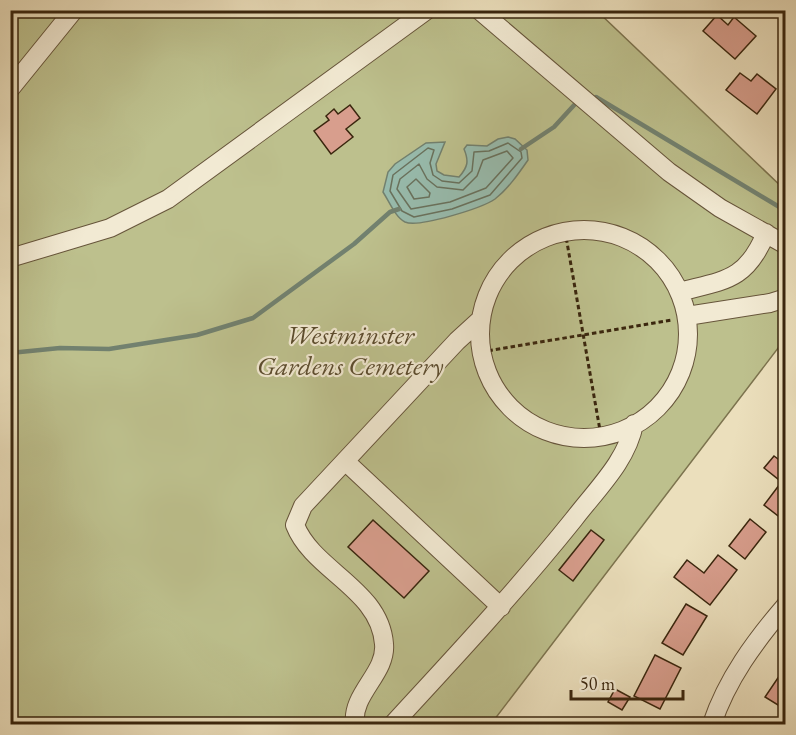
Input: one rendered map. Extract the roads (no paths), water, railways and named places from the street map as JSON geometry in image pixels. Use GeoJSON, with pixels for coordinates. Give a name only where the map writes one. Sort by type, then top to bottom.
{"type":"FeatureCollection","features":[{"type":"Feature","properties":{"kind":"street"},"geometry":{"type":"LineString","coordinates":[[10,88],[74,10]]}},
{"type":"Feature","properties":{"kind":"street"},"geometry":{"type":"LineString","coordinates":[[10,258],[110,228],[168,199],[427,10]]}},
{"type":"Feature","properties":{"kind":"street"},"geometry":{"type":"LineString","coordinates":[[479,10],[669,172],[720,208],[786,245]]}},
{"type":"Feature","properties":{"kind":"street"},"geometry":{"type":"LineString","coordinates":[[598,230],[630,240],[657,258],[679,292],[687,316],[687,352],[675,386],[652,413],[621,432],[585,439],[550,433],[518,416],[495,389],[481,352],[480,320],[489,289],[508,262],[535,242],[566,231],[598,230]]}},
{"type":"Feature","properties":{"kind":"street"},"geometry":{"type":"LineString","coordinates":[[679,292],[724,280],[744,270],[756,257],[766,233]]}},
{"type":"Feature","properties":{"kind":"street"},"geometry":{"type":"LineString","coordinates":[[687,316],[771,303],[786,298]]}},
{"type":"Feature","properties":{"kind":"street"},"geometry":{"type":"LineString","coordinates":[[355,724],[354,712],[377,668],[385,646],[380,626],[364,599],[300,540],[295,525],[303,506],[480,320]]}},
{"type":"Feature","properties":{"kind":"street"},"geometry":{"type":"LineString","coordinates":[[393,724],[501,607],[608,475],[631,443],[634,424]]}},
{"type":"Feature","properties":{"kind":"street"},"geometry":{"type":"LineString","coordinates":[[345,461],[501,607]]}},
{"type":"Feature","properties":{"kind":"street"},"geometry":{"type":"LineString","coordinates":[[712,724],[733,677],[760,636],[786,605]]}},
{"type":"Feature","properties":{"kind":"water"},"geometry":{"type":"Polygon","coordinates":[[[508,137],[515,139],[527,150],[528,160],[504,191],[488,203],[450,216],[412,223],[405,222],[398,216],[383,192],[388,172],[395,164],[426,143],[445,142],[436,164],[437,171],[444,175],[459,177],[467,164],[464,149],[467,145],[487,146],[498,139],[508,137]]]}},
{"type":"Feature","properties":{"kind":"waterway"},"geometry":{"type":"LineString","coordinates":[[596,97],[786,211]]}},
{"type":"Feature","properties":{"kind":"waterway"},"geometry":{"type":"LineString","coordinates":[[521,149],[554,127],[576,103]]}},
{"type":"Feature","properties":{"kind":"waterway"},"geometry":{"type":"LineString","coordinates":[[10,353],[60,348],[109,349],[197,335],[253,318],[354,244],[390,212],[399,209]]}},
{"type":"Feature","properties":{"kind":"park label","name":"Westminster Gardens Cemetery"},"geometry":{"type":"Point","coordinates":[350,350]}}]}
